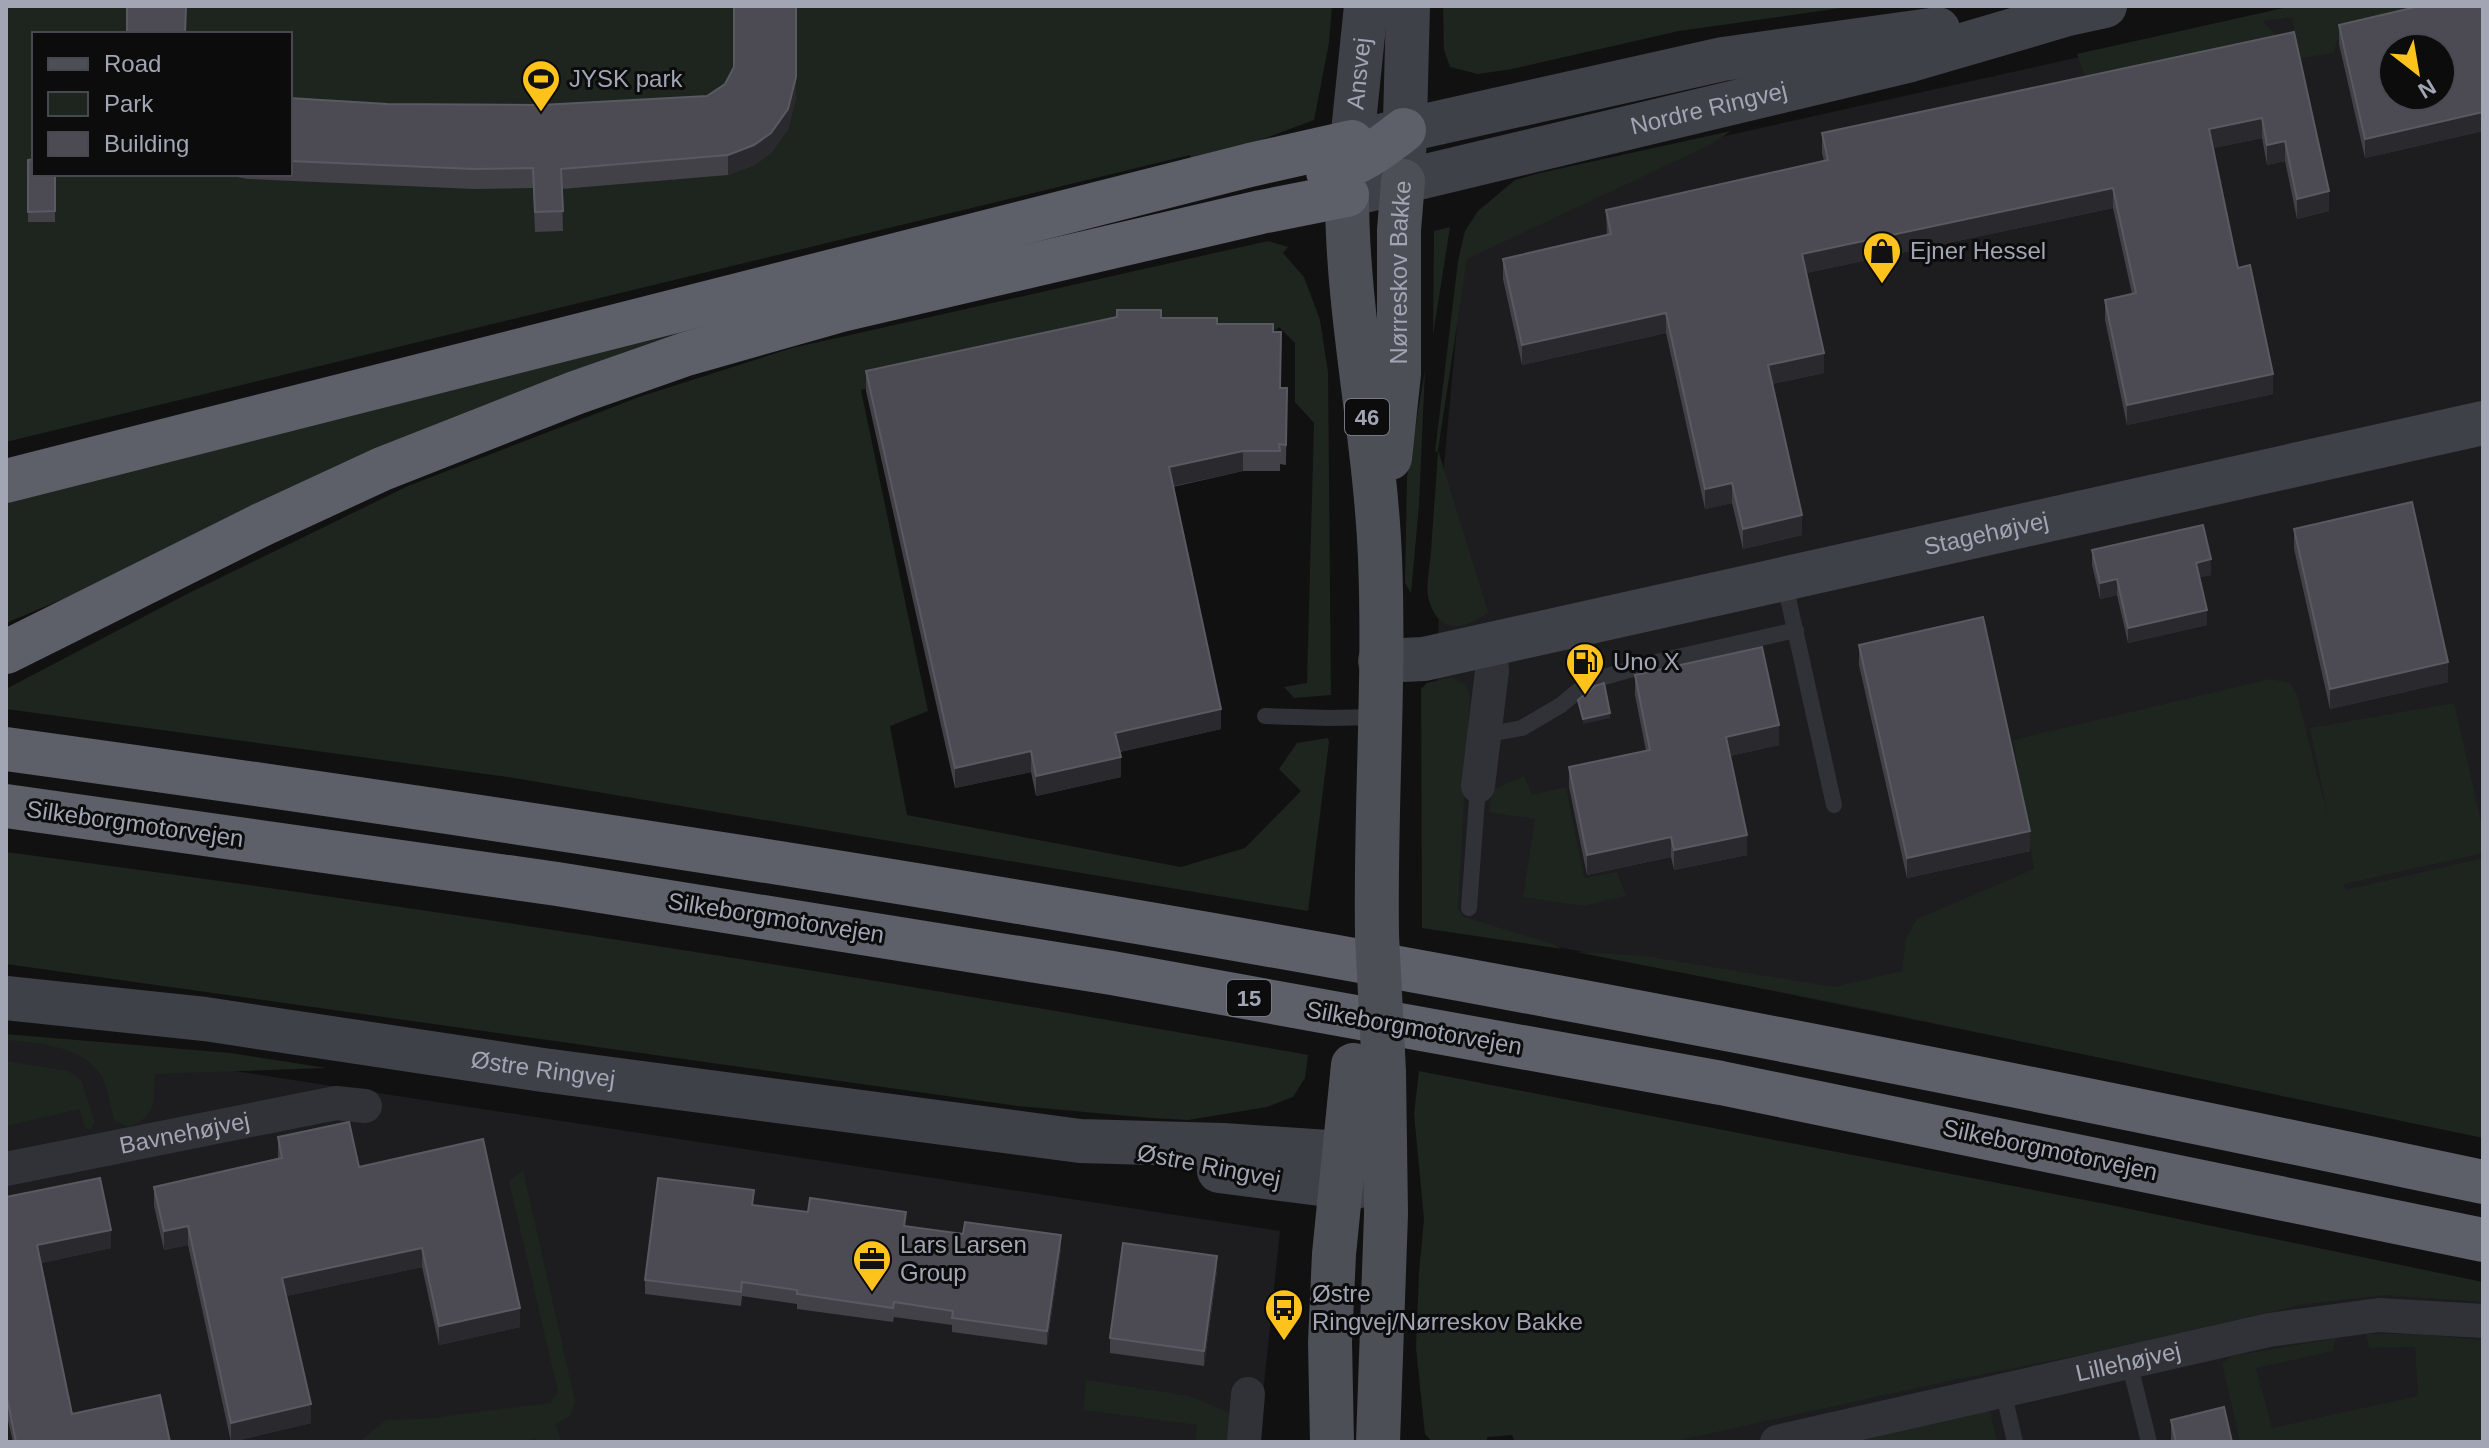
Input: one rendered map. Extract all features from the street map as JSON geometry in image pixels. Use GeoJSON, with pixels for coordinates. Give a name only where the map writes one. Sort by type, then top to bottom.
{"type":"FeatureCollection","features":[{"type":"Feature","properties":{"kind":"highway"},"geometry":{"type":"LineString","coordinates":[[6,481],[1250,165],[1349,168]]}},
{"type":"Feature","properties":{"kind":"highway"},"geometry":{"type":"LineString","coordinates":[[6,652],[263,524],[382,469],[478,430],[686,354],[841,310],[988,261],[1111,226],[1349,168]]}},
{"type":"Feature","properties":{"kind":"highway","name":"15"},"geometry":{"type":"LineString","coordinates":[[6,749],[254,783],[801,866],[1233,939],[1960,1073],[2483,1182]]}},
{"type":"Feature","properties":{"kind":"highway","name":"Silkeborgmotorvejen"},"geometry":{"type":"LineString","coordinates":[[6,806],[541,881],[1112,973],[1721,1083],[2483,1240]]}},
{"type":"Feature","properties":{"kind":"main road","name":"Ansvej"},"geometry":{"type":"LineString","coordinates":[[1349,168],[1366,6]]}},
{"type":"Feature","properties":{"kind":"main road","name":"Ansvej"},"geometry":{"type":"LineString","coordinates":[[1404,156],[1408,6]]}},
{"type":"Feature","properties":{"kind":"main road","name":"Nordre Ringvej"},"geometry":{"type":"LineString","coordinates":[[1404,156],[1911,60],[2087,10]]}},
{"type":"Feature","properties":{"kind":"main road","name":"Nordre Ringvej"},"geometry":{"type":"LineString","coordinates":[[1404,156],[1723,59],[2087,10]]}},
{"type":"Feature","properties":{"kind":"main road"},"geometry":{"type":"LineString","coordinates":[[1349,168],[1372,176],[1404,156]]}},
{"type":"Feature","properties":{"kind":"main road","name":"Nørreskov Bakke"},"geometry":{"type":"LineString","coordinates":[[1380,557],[1399,374],[1399,230],[1404,156]]}},
{"type":"Feature","properties":{"kind":"main road","name":"Nørreskov Bakke"},"geometry":{"type":"LineString","coordinates":[[1332,1442],[1330,1342],[1358,1174],[1369,1068],[1376,928],[1380,661],[1380,557],[1347,242],[1349,168]]}},
{"type":"Feature","properties":{"kind":"main road","name":"Stagehøjvej"},"geometry":{"type":"LineString","coordinates":[[1380,661],[1424,659],[2483,423]]}},
{"type":"Feature","properties":{"kind":"main road","name":"Østre Ringvej"},"geometry":{"type":"LineString","coordinates":[[6,998],[205,1019],[558,1072],[1080,1141],[1223,1145],[1358,1174]]}},
{"type":"Feature","properties":{"kind":"main road"},"geometry":{"type":"LineString","coordinates":[[1356,1442],[1364,1213],[1358,1174]]}},
{"type":"Feature","properties":{"kind":"main road","name":"Nørreskov Bakke"},"geometry":{"type":"LineString","coordinates":[[1358,1174],[1384,1312],[1378,1442]]}},
{"type":"Feature","properties":{"kind":"street"},"geometry":{"type":"LineString","coordinates":[[1478,786],[1492,671],[1490,644]]}},
{"type":"Feature","properties":{"kind":"street","name":"Bavnehøjvej"},"geometry":{"type":"LineString","coordinates":[[6,1169],[336,1103],[365,1106]]}},
{"type":"Feature","properties":{"kind":"street","name":"Lillehøjvej"},"geometry":{"type":"LineString","coordinates":[[1777,1442],[2269,1330],[2379,1315],[2483,1321]]}},
{"type":"Feature","properties":{"kind":"street"},"geometry":{"type":"LineString","coordinates":[[1244,1442],[1248,1394]]}},
{"type":"Feature","properties":{"kind":"lane"},"geometry":{"type":"LineString","coordinates":[[1784,578],[1834,805]]}},
{"type":"Feature","properties":{"kind":"lane"},"geometry":{"type":"LineString","coordinates":[[1484,735],[1522,728],[1561,705],[1590,681],[1664,660],[1796,630]]}},
{"type":"Feature","properties":{"kind":"lane"},"geometry":{"type":"LineString","coordinates":[[1265,716],[1379,717]]}},
{"type":"Feature","properties":{"kind":"lane"},"geometry":{"type":"LineString","coordinates":[[1469,908],[1478,786]]}},
{"type":"Feature","properties":{"kind":"lane"},"geometry":{"type":"LineString","coordinates":[[2129,1362],[2149,1442]]}},
{"type":"Feature","properties":{"kind":"lane"},"geometry":{"type":"LineString","coordinates":[[2003,1391],[2015,1442]]}},
{"type":"Feature","properties":{"kind":"shaded area"},"geometry":{"type":"Polygon","coordinates":[[[2309,6],[2483,6],[2483,1136],[1431,921],[1442,487],[1464,250],[1657,151],[2309,6]]]}},
{"type":"Feature","properties":{"kind":"shaded area"},"geometry":{"type":"Polygon","coordinates":[[[6,1036],[1280,1231],[1258,1442],[6,1442],[6,1036]]]}},
{"type":"Feature","properties":{"kind":"shaded area"},"geometry":{"type":"Polygon","coordinates":[[[2416,1278],[2483,1293],[2483,1442],[1642,1442],[2416,1278]]]}},
{"type":"Feature","properties":{"kind":"green space"},"geometry":{"type":"Polygon","coordinates":[[[6,6],[1332,6],[1329,43],[1314,120],[1194,165],[1190,155],[6,442],[6,6]]]}},
{"type":"Feature","properties":{"kind":"green space"},"geometry":{"type":"Polygon","coordinates":[[[1443,6],[1855,6],[1679,31],[1478,74],[1450,67],[1444,50],[1443,6]]]}},
{"type":"Feature","properties":{"kind":"green space"},"geometry":{"type":"Polygon","coordinates":[[[2292,6],[2483,6],[2337,40],[2334,53],[2301,58],[2292,17],[2263,21],[2283,43],[2090,90],[2077,54],[2292,6]]]}},
{"type":"Feature","properties":{"kind":"green space"},"geometry":{"type":"Polygon","coordinates":[[[1731,131],[1710,145],[1467,259],[1438,450],[1488,612],[1469,624],[1451,626],[1444,623],[1432,608],[1427,586],[1438,451],[1435,452],[1458,261],[1465,231],[1478,211],[1515,180],[1731,131]]]}},
{"type":"Feature","properties":{"kind":"green space"},"geometry":{"type":"Polygon","coordinates":[[[1450,227],[1433,335],[1434,231],[1450,227]]]}},
{"type":"Feature","properties":{"kind":"green space"},"geometry":{"type":"Polygon","coordinates":[[[1268,241],[1288,247],[1283,253],[1304,277],[1320,320],[1328,372],[1331,695],[1294,698],[1284,687],[1307,683],[1314,423],[1295,402],[1295,343],[1279,327],[1270,335],[1072,339],[861,390],[928,711],[890,726],[907,815],[1181,867],[1245,848],[1301,791],[1279,769],[1297,743],[1328,738],[1308,911],[508,777],[6,709],[6,689],[187,594],[408,486],[639,397],[792,348],[1268,241]]]}},
{"type":"Feature","properties":{"kind":"green space"},"geometry":{"type":"Polygon","coordinates":[[[795,289],[56,602],[6,623],[6,492],[795,289]]]}},
{"type":"Feature","properties":{"kind":"green space"},"geometry":{"type":"Polygon","coordinates":[[[1425,370],[1419,505],[1411,593],[1405,583],[1407,477],[1425,370]]]}},
{"type":"Feature","properties":{"kind":"green space"},"geometry":{"type":"Polygon","coordinates":[[[1451,677],[1465,684],[1470,694],[1458,908],[1464,917],[1562,949],[1422,928],[1421,689],[1427,683],[1451,677]]]}},
{"type":"Feature","properties":{"kind":"green space"},"geometry":{"type":"Polygon","coordinates":[[[2270,679],[2290,683],[2297,695],[2328,818],[2310,728],[2454,703],[2483,830],[2483,853],[2344,884],[2346,890],[2483,858],[2483,1138],[1872,1010],[1576,952],[1645,956],[1834,987],[1902,971],[1906,939],[1917,919],[2034,869],[2013,740],[2270,679]]]}},
{"type":"Feature","properties":{"kind":"green space"},"geometry":{"type":"Polygon","coordinates":[[[1524,776],[1532,795],[1566,787],[1584,878],[1617,872],[1626,896],[1583,906],[1523,897],[1535,819],[1489,812],[1492,790],[1524,776]]]}},
{"type":"Feature","properties":{"kind":"green space"},"geometry":{"type":"Polygon","coordinates":[[[6,852],[495,921],[820,972],[1308,1055],[1305,1078],[1293,1097],[1267,1107],[1188,1120],[1151,1118],[1018,1106],[6,964],[6,852]]]}},
{"type":"Feature","properties":{"kind":"green space"},"geometry":{"type":"Polygon","coordinates":[[[6,1034],[230,1053],[327,1068],[155,1074],[149,1113],[128,1127],[114,1120],[105,1083],[90,1063],[56,1047],[6,1040],[6,1034]]]}},
{"type":"Feature","properties":{"kind":"green space"},"geometry":{"type":"Polygon","coordinates":[[[6,1061],[68,1071],[81,1080],[95,1122],[90,1130],[84,1126],[80,1109],[6,1126],[6,1061]]]}},
{"type":"Feature","properties":{"kind":"green space"},"geometry":{"type":"Polygon","coordinates":[[[1419,1071],[2111,1205],[2483,1282],[2483,1302],[2385,1295],[2305,1304],[1671,1442],[1515,1442],[1512,1435],[1487,1437],[1487,1442],[1432,1442],[1425,1434],[1416,1348],[1424,1219],[1414,1114],[1419,1071]]]}},
{"type":"Feature","properties":{"kind":"green space"},"geometry":{"type":"Polygon","coordinates":[[[523,1170],[575,1401],[570,1416],[556,1424],[561,1442],[537,1442],[536,1438],[519,1442],[359,1442],[386,1420],[423,1419],[550,1403],[558,1392],[509,1181],[523,1170]]]}},
{"type":"Feature","properties":{"kind":"green space"},"geometry":{"type":"Polygon","coordinates":[[[2366,1334],[2417,1334],[2483,1340],[2483,1442],[2240,1442],[2222,1363],[2232,1356],[2336,1338],[2333,1351],[2256,1368],[2272,1428],[2418,1396],[2415,1347],[2369,1348],[2366,1334]]]}},
{"type":"Feature","properties":{"kind":"green space"},"geometry":{"type":"Polygon","coordinates":[[[1086,1380],[1190,1396],[1229,1413],[1229,1440],[1195,1442],[1197,1425],[1083,1410],[1086,1380]]]}},
{"type":"Feature","properties":{"kind":"green space"},"geometry":{"type":"Polygon","coordinates":[[[1989,1407],[1997,1442],[1832,1442],[1989,1407]]]}},
{"type":"Feature","properties":{"kind":"building"},"geometry":{"type":"Polygon","coordinates":[[[127,6],[186,6],[185,32],[127,32],[127,6]]]}},
{"type":"Feature","properties":{"kind":"building"},"geometry":{"type":"Polygon","coordinates":[[[734,6],[796,6],[796,77],[788,109],[771,133],[754,145],[728,155],[561,169],[563,211],[535,212],[533,168],[473,169],[292,161],[292,98],[387,104],[541,105],[707,96],[725,84],[734,67],[734,6]]]}},
{"type":"Feature","properties":{"kind":"building"},"geometry":{"type":"Polygon","coordinates":[[[2420,6],[2483,6],[2483,112],[2365,139],[2339,25],[2420,6]]]}},
{"type":"Feature","properties":{"kind":"building"},"geometry":{"type":"Polygon","coordinates":[[[2294,32],[2329,191],[2297,199],[2285,141],[2267,145],[2262,118],[2209,129],[2238,268],[2250,265],[2273,374],[2127,405],[2105,300],[2136,293],[2113,188],[1802,254],[1824,353],[1768,365],[1802,515],[1743,529],[1732,483],[1705,489],[1666,313],[1522,345],[1503,259],[1611,234],[1606,210],[1828,160],[1822,133],[2294,32]]]}},
{"type":"Feature","properties":{"kind":"building"},"geometry":{"type":"Polygon","coordinates":[[[32,159],[32,176],[55,176],[55,211],[28,212],[28,160],[32,159]]]}},
{"type":"Feature","properties":{"kind":"building"},"geometry":{"type":"Polygon","coordinates":[[[1117,310],[1161,310],[1161,318],[1217,318],[1217,324],[1273,324],[1273,332],[1281,332],[1280,388],[1287,388],[1286,445],[1279,444],[1280,451],[1243,451],[1169,467],[1221,709],[1115,733],[1121,757],[1036,776],[1031,751],[955,768],[866,371],[1117,317],[1117,310]]]}},
{"type":"Feature","properties":{"kind":"building"},"geometry":{"type":"Polygon","coordinates":[[[2412,502],[2448,662],[2330,689],[2294,529],[2412,502]]]}},
{"type":"Feature","properties":{"kind":"building"},"geometry":{"type":"Polygon","coordinates":[[[2203,525],[2211,559],[2196,563],[2207,610],[2128,628],[2117,579],[2100,583],[2092,550],[2203,525]]]}},
{"type":"Feature","properties":{"kind":"building"},"geometry":{"type":"Polygon","coordinates":[[[1983,617],[2030,831],[1907,858],[1859,645],[1983,617]]]}},
{"type":"Feature","properties":{"kind":"building"},"geometry":{"type":"Polygon","coordinates":[[[1762,647],[1779,725],[1726,737],[1747,835],[1674,850],[1671,837],[1587,855],[1569,767],[1650,750],[1635,675],[1762,647]]]}},
{"type":"Feature","properties":{"kind":"building"},"geometry":{"type":"Polygon","coordinates":[[[1597,652],[1599,662],[1584,667],[1573,676],[1569,659],[1597,652]]]}},
{"type":"Feature","properties":{"kind":"building"},"geometry":{"type":"Polygon","coordinates":[[[1604,683],[1610,713],[1583,719],[1578,700],[1595,686],[1604,683]]]}},
{"type":"Feature","properties":{"kind":"building"},"geometry":{"type":"Polygon","coordinates":[[[349,1122],[359,1167],[483,1139],[520,1308],[439,1326],[422,1248],[282,1278],[311,1404],[231,1423],[188,1226],[164,1231],[154,1187],[282,1158],[278,1137],[349,1122]]]}},
{"type":"Feature","properties":{"kind":"building"},"geometry":{"type":"Polygon","coordinates":[[[100,1178],[111,1230],[37,1245],[72,1414],[160,1395],[170,1442],[16,1442],[6,1393],[6,1197],[100,1178]]]}},
{"type":"Feature","properties":{"kind":"building"},"geometry":{"type":"Polygon","coordinates":[[[658,1178],[754,1190],[752,1205],[808,1212],[810,1198],[906,1212],[904,1226],[963,1234],[965,1222],[1061,1235],[1047,1331],[952,1318],[953,1311],[894,1302],[893,1308],[797,1294],[797,1290],[742,1282],[741,1292],[645,1280],[658,1178]]]}},
{"type":"Feature","properties":{"kind":"building"},"geometry":{"type":"Polygon","coordinates":[[[1123,1243],[1217,1256],[1204,1351],[1110,1338],[1123,1243]]]}},
{"type":"Feature","properties":{"kind":"building"},"geometry":{"type":"Polygon","coordinates":[[[2224,1407],[2232,1442],[2176,1442],[2171,1420],[2224,1407]]]}},
{"type":"Feature","properties":{"kind":"place","name":"JYSK park"},"geometry":{"type":"Point","coordinates":[541,113]}},
{"type":"Feature","properties":{"kind":"place","name":"Ejner Hessel"},"geometry":{"type":"Point","coordinates":[1882,285]}},
{"type":"Feature","properties":{"kind":"place","name":"Uno X"},"geometry":{"type":"Point","coordinates":[1585,696]}},
{"type":"Feature","properties":{"kind":"place","name":"Lars Larsen Group"},"geometry":{"type":"Point","coordinates":[872,1293]}},
{"type":"Feature","properties":{"kind":"place","name":"Østre Ringvej/Nørreskov Bakke"},"geometry":{"type":"Point","coordinates":[1284,1342]}}]}
